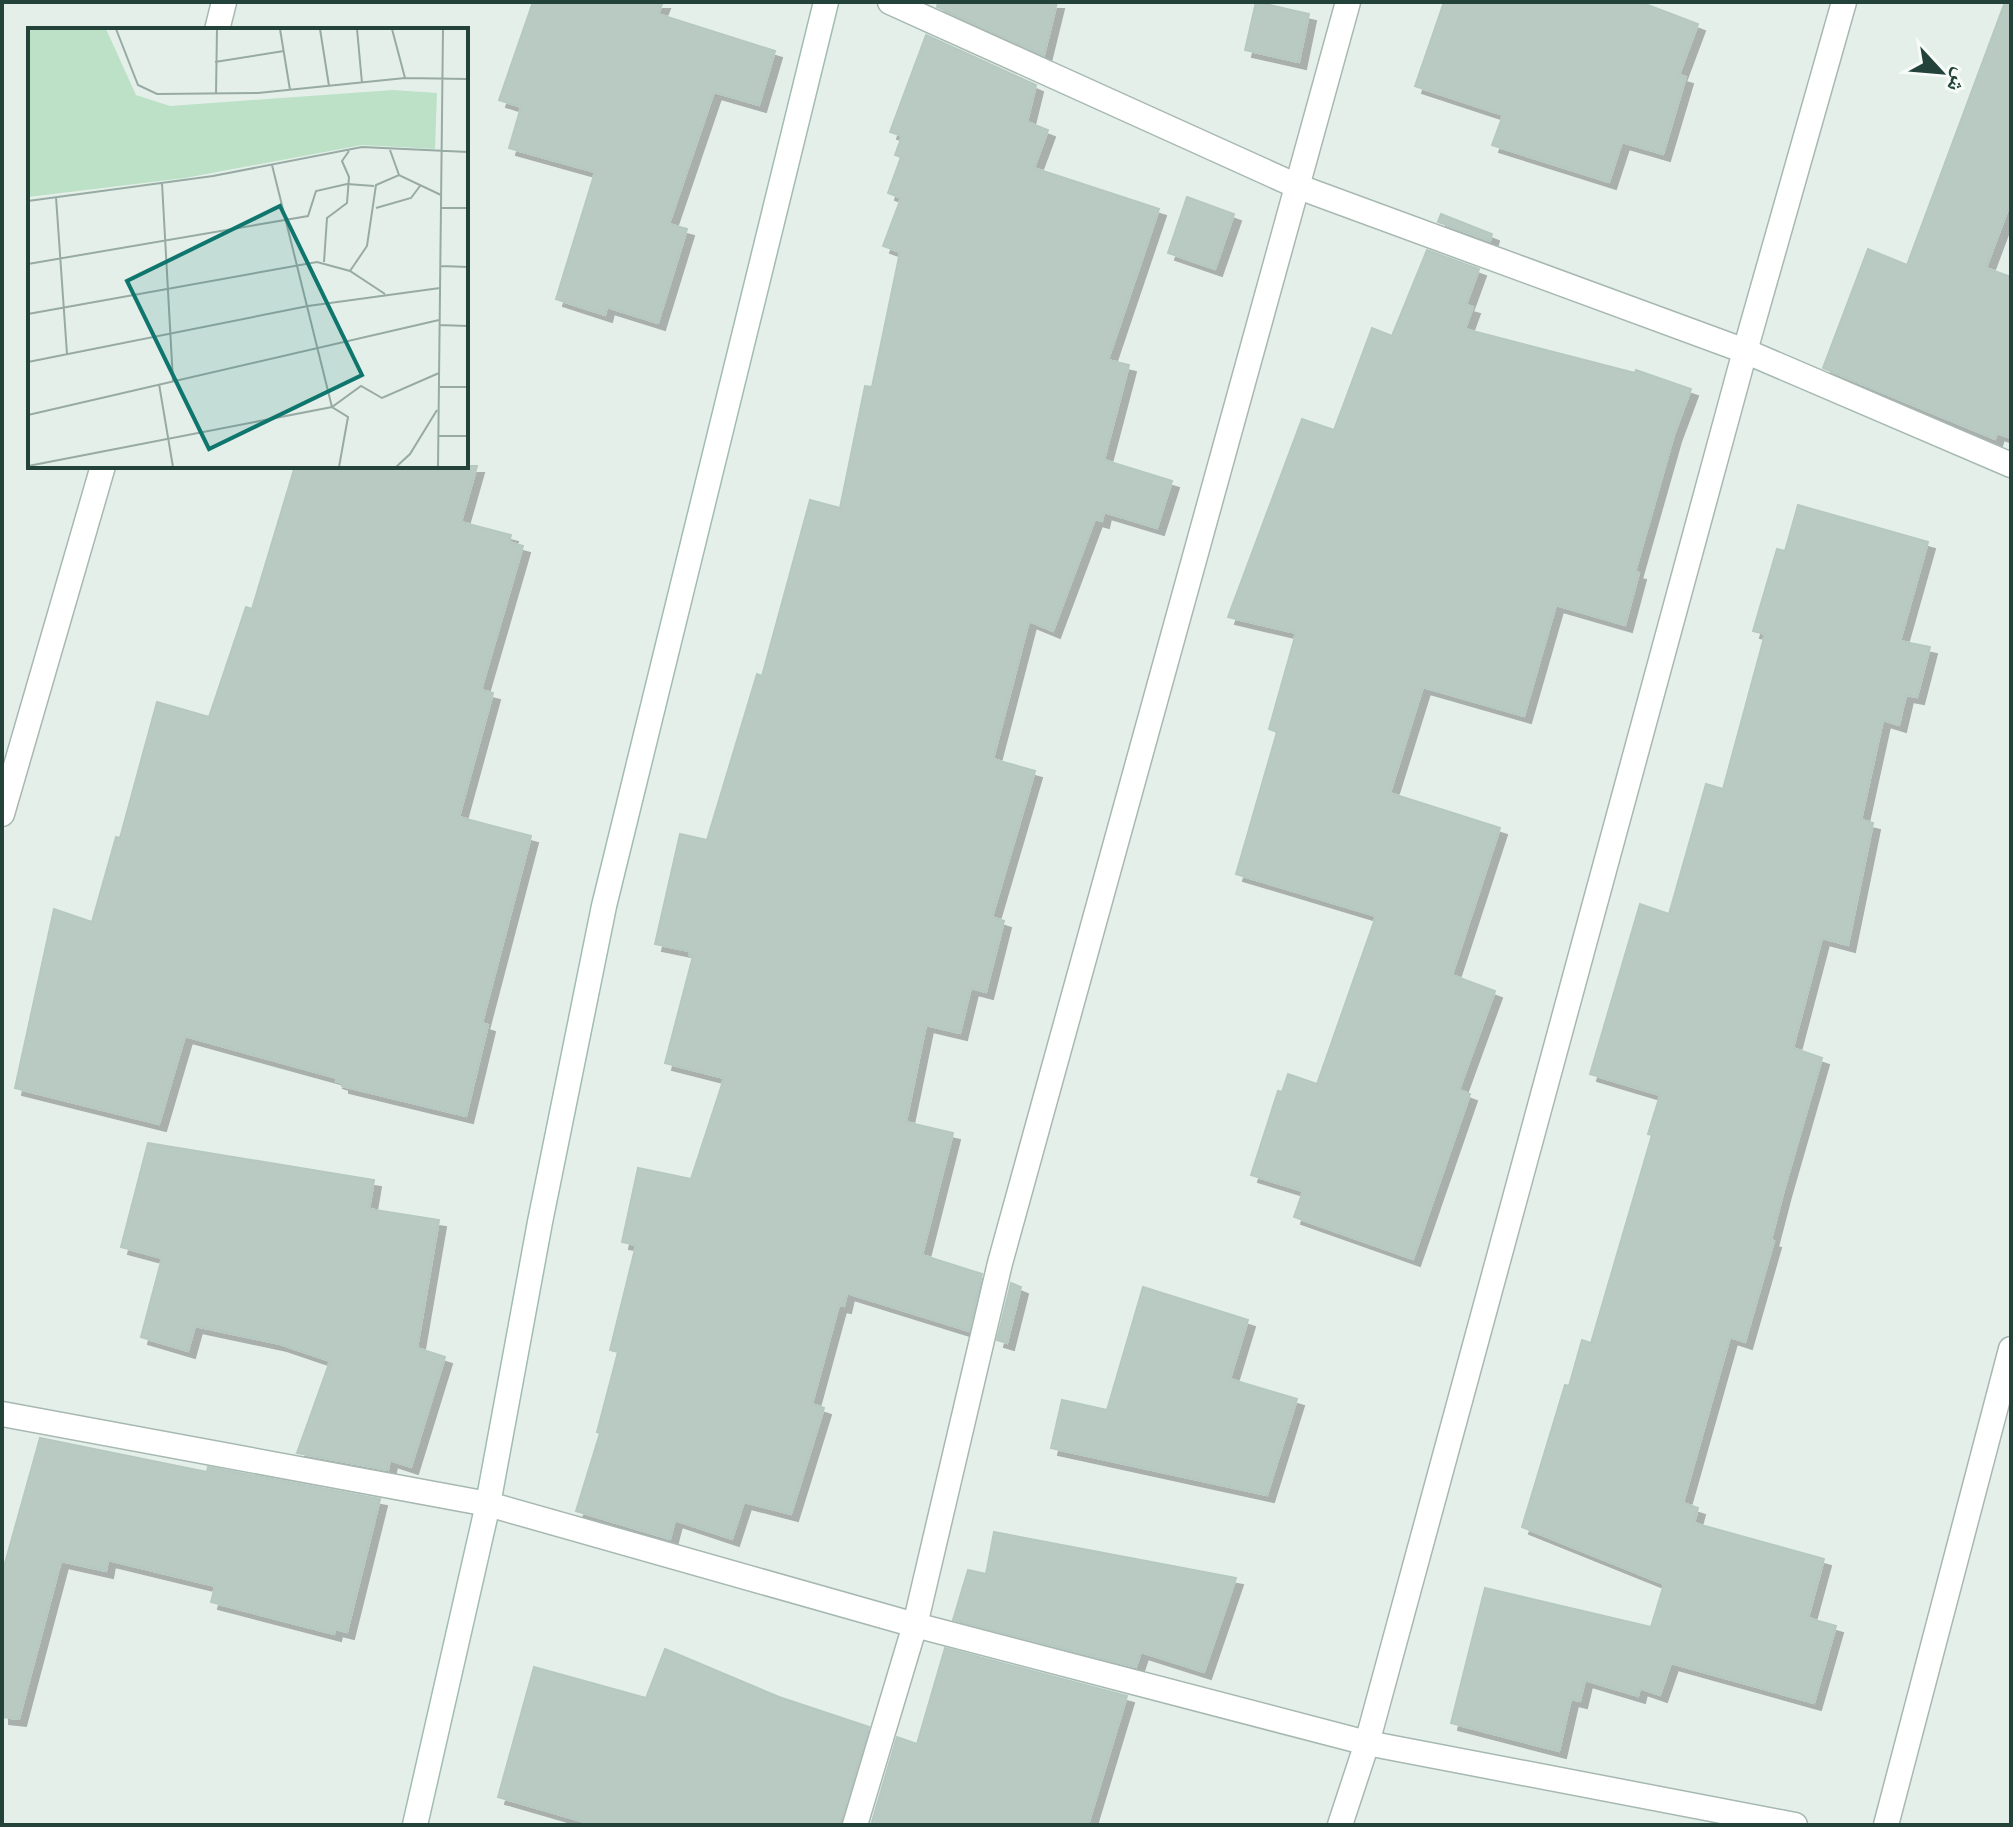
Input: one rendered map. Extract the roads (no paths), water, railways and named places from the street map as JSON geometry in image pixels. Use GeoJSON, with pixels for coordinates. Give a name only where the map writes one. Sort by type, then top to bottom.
{"type":"FeatureCollection","features":[{"type":"Feature","properties":{"kind":"street"},"geometry":{"type":"LineString","coordinates":[[218,28],[224,2]]}},
{"type":"Feature","properties":{"kind":"street"},"geometry":{"type":"LineString","coordinates":[[415,1825],[488,1504],[540,1222],[604,906],[826,2]]}},
{"type":"Feature","properties":{"kind":"street"},"geometry":{"type":"LineString","coordinates":[[890,2],[1299,187],[1745,351],[2011,465]]}},
{"type":"Feature","properties":{"kind":"street"},"geometry":{"type":"LineString","coordinates":[[855,1825],[915,1625],[1000,1263],[1348,2]]}},
{"type":"Feature","properties":{"kind":"street"},"geometry":{"type":"LineString","coordinates":[[1340,1825],[1367,1743],[1745,351],[1844,2]]}},
{"type":"Feature","properties":{"kind":"street"},"geometry":{"type":"LineString","coordinates":[[2,814],[102,468]]}},
{"type":"Feature","properties":{"kind":"street"},"geometry":{"type":"LineString","coordinates":[[1886,1825],[2011,1349]]}},
{"type":"Feature","properties":{"kind":"street"},"geometry":{"type":"LineString","coordinates":[[2,1414],[488,1504],[915,1625],[1367,1743],[1795,1825]]}}]}
